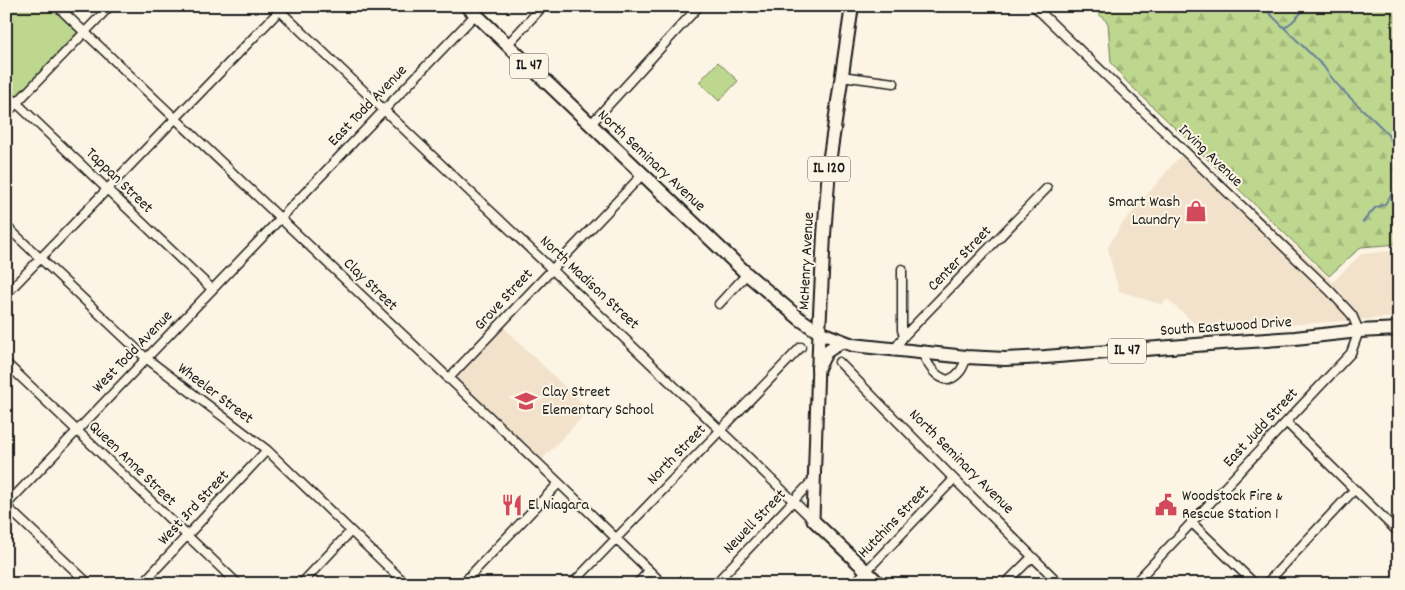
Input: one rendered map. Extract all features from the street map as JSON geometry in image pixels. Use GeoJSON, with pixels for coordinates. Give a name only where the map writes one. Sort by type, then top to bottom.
{"type":"FeatureCollection","features":[{"type":"Feature","properties":{"kind":"main road","name":"McHenry Avenue"},"geometry":{"type":"LineString","coordinates":[[813,520],[819,332],[830,156],[852,6]]}},
{"type":"Feature","properties":{"kind":"main road","name":"North Seminary Avenue"},"geometry":{"type":"LineString","coordinates":[[471,10],[590,126],[747,274],[797,317],[819,332]]}},
{"type":"Feature","properties":{"kind":"main road"},"geometry":{"type":"LineString","coordinates":[[797,317],[809,314],[815,307],[821,294]]}},
{"type":"Feature","properties":{"kind":"main road","name":"South Eastwood Drive"},"geometry":{"type":"LineString","coordinates":[[819,332],[853,344],[894,350],[1005,359],[1399,329]]}},
{"type":"Feature","properties":{"kind":"main road"},"geometry":{"type":"LineString","coordinates":[[818,368],[826,352],[842,340]]}},
{"type":"Feature","properties":{"kind":"main road","name":"North Madison Street"},"geometry":{"type":"LineString","coordinates":[[813,520],[880,584]]}},
{"type":"Feature","properties":{"kind":"street","name":"Clay Street"},"geometry":{"type":"LineString","coordinates":[[57,6],[663,584]]}},
{"type":"Feature","properties":{"kind":"street"},"geometry":{"type":"LineString","coordinates":[[6,114],[110,6]]}},
{"type":"Feature","properties":{"kind":"street"},"geometry":{"type":"LineString","coordinates":[[507,45],[544,6]]}},
{"type":"Feature","properties":{"kind":"street"},"geometry":{"type":"LineString","coordinates":[[590,126],[700,6]]}},
{"type":"Feature","properties":{"kind":"street","name":"Irving Avenue"},"geometry":{"type":"LineString","coordinates":[[1034,6],[1330,291],[1352,315],[1359,331]]}},
{"type":"Feature","properties":{"kind":"street"},"geometry":{"type":"LineString","coordinates":[[6,294],[176,119],[280,8]]}},
{"type":"Feature","properties":{"kind":"street","name":"North Madison Street"},"geometry":{"type":"LineString","coordinates":[[280,8],[551,270],[654,365],[813,520]]}},
{"type":"Feature","properties":{"kind":"street","name":"East Todd Avenue"},"geometry":{"type":"LineString","coordinates":[[280,218],[384,109],[471,10]]}},
{"type":"Feature","properties":{"kind":"street"},"geometry":{"type":"LineString","coordinates":[[841,76],[894,83]]}},
{"type":"Feature","properties":{"kind":"street","name":"Tappan Street"},"geometry":{"type":"LineString","coordinates":[[6,93],[212,289]]}},
{"type":"Feature","properties":{"kind":"street","name":"Grove Street"},"geometry":{"type":"LineString","coordinates":[[448,379],[642,175]]}},
{"type":"Feature","properties":{"kind":"street","name":"Center Street"},"geometry":{"type":"LineString","coordinates":[[894,350],[904,336],[1047,188]]}},
{"type":"Feature","properties":{"kind":"street","name":"West Todd Avenue"},"geometry":{"type":"LineString","coordinates":[[6,505],[280,218]]}},
{"type":"Feature","properties":{"kind":"street","name":"Wheeler Street"},"geometry":{"type":"LineString","coordinates":[[6,226],[146,358],[267,450],[406,584]]}},
{"type":"Feature","properties":{"kind":"street"},"geometry":{"type":"LineString","coordinates":[[902,269],[902,330],[904,336]]}},
{"type":"Feature","properties":{"kind":"street"},"geometry":{"type":"LineString","coordinates":[[719,304],[747,274]]}},
{"type":"Feature","properties":{"kind":"street","name":"East Judd Street"},"geometry":{"type":"LineString","coordinates":[[1134,584],[1351,353],[1359,331]]}},
{"type":"Feature","properties":{"kind":"street","name":"North Street"},"geometry":{"type":"LineString","coordinates":[[572,584],[801,347]]}},
{"type":"Feature","properties":{"kind":"street"},"geometry":{"type":"LineString","coordinates":[[922,353],[937,376],[948,380],[954,378],[965,365],[966,357]]}},
{"type":"Feature","properties":{"kind":"street","name":"North Seminary Avenue"},"geometry":{"type":"LineString","coordinates":[[839,362],[1060,584]]}},
{"type":"Feature","properties":{"kind":"street","name":"Queen Anne Street"},"geometry":{"type":"LineString","coordinates":[[6,363],[238,584]]}},
{"type":"Feature","properties":{"kind":"street"},"geometry":{"type":"LineString","coordinates":[[1286,422],[1399,533]]}},
{"type":"Feature","properties":{"kind":"street","name":"West 3rd Street"},"geometry":{"type":"LineString","coordinates":[[142,584],[267,450]]}},
{"type":"Feature","properties":{"kind":"street","name":"Newell Street"},"geometry":{"type":"LineString","coordinates":[[715,584],[814,479]]}},
{"type":"Feature","properties":{"kind":"street","name":"Hutchins Street"},"geometry":{"type":"LineString","coordinates":[[854,584],[954,479]]}},
{"type":"Feature","properties":{"kind":"street"},"geometry":{"type":"LineString","coordinates":[[462,584],[559,483]]}},
{"type":"Feature","properties":{"kind":"street"},"geometry":{"type":"LineString","coordinates":[[1266,584],[1354,490]]}},
{"type":"Feature","properties":{"kind":"street"},"geometry":{"type":"LineString","coordinates":[[6,505],[89,584]]}},
{"type":"Feature","properties":{"kind":"street"},"geometry":{"type":"LineString","coordinates":[[1191,522],[1255,584]]}},
{"type":"Feature","properties":{"kind":"street"},"geometry":{"type":"LineString","coordinates":[[300,584],[351,531]]}},
{"type":"Feature","properties":{"kind":"street"},"geometry":{"type":"LineString","coordinates":[[1006,584],[1032,556]]}},
{"type":"Feature","properties":{"kind":"street"},"geometry":{"type":"LineString","coordinates":[[637,584],[650,571]]}},
{"type":"Feature","properties":{"kind":"shaded area"},"geometry":{"type":"Polygon","coordinates":[[[1187,148],[1333,282],[1361,254],[1399,250],[1399,317],[1218,330],[1194,323],[1167,299],[1162,305],[1119,291],[1108,247],[1121,225],[1187,148]]]}},
{"type":"Feature","properties":{"kind":"shaded area","name":"Clay Street Elementary School"},"geometry":{"type":"Polygon","coordinates":[[[500,324],[589,410],[538,464],[448,379],[500,324]]]}},
{"type":"Feature","properties":{"kind":"green space"},"geometry":{"type":"Polygon","coordinates":[[[6,6],[50,6],[78,33],[16,97],[6,88],[6,6]]]}},
{"type":"Feature","properties":{"kind":"green space"},"geometry":{"type":"Polygon","coordinates":[[[1090,6],[1399,6],[1399,244],[1361,247],[1329,276],[1126,81],[1111,62],[1108,23],[1090,6]]]}},
{"type":"Feature","properties":{"kind":"green space"},"geometry":{"type":"Polygon","coordinates":[[[718,62],[738,81],[719,101],[699,82],[718,62]]]}},
{"type":"Feature","properties":{"kind":"waterway"},"geometry":{"type":"LineString","coordinates":[[1262,6],[1324,67],[1344,92],[1399,147]]}},
{"type":"Feature","properties":{"kind":"waterway"},"geometry":{"type":"LineString","coordinates":[[1284,28],[1308,6]]}},
{"type":"Feature","properties":{"kind":"waterway"},"geometry":{"type":"LineString","coordinates":[[1363,222],[1375,208],[1385,204],[1399,188]]}},
{"type":"Feature","properties":{"kind":"place","name":"Smart Wash Laundry"},"geometry":{"type":"Point","coordinates":[1196,211]}},
{"type":"Feature","properties":{"kind":"place","name":"Clay Street Elementary School"},"geometry":{"type":"Point","coordinates":[526,401]}},
{"type":"Feature","properties":{"kind":"place","name":"El Niagara"},"geometry":{"type":"Point","coordinates":[512,505]}},
{"type":"Feature","properties":{"kind":"place","name":"Woodstock Fire & Rescue Station 1"},"geometry":{"type":"Point","coordinates":[1166,505]}}]}
